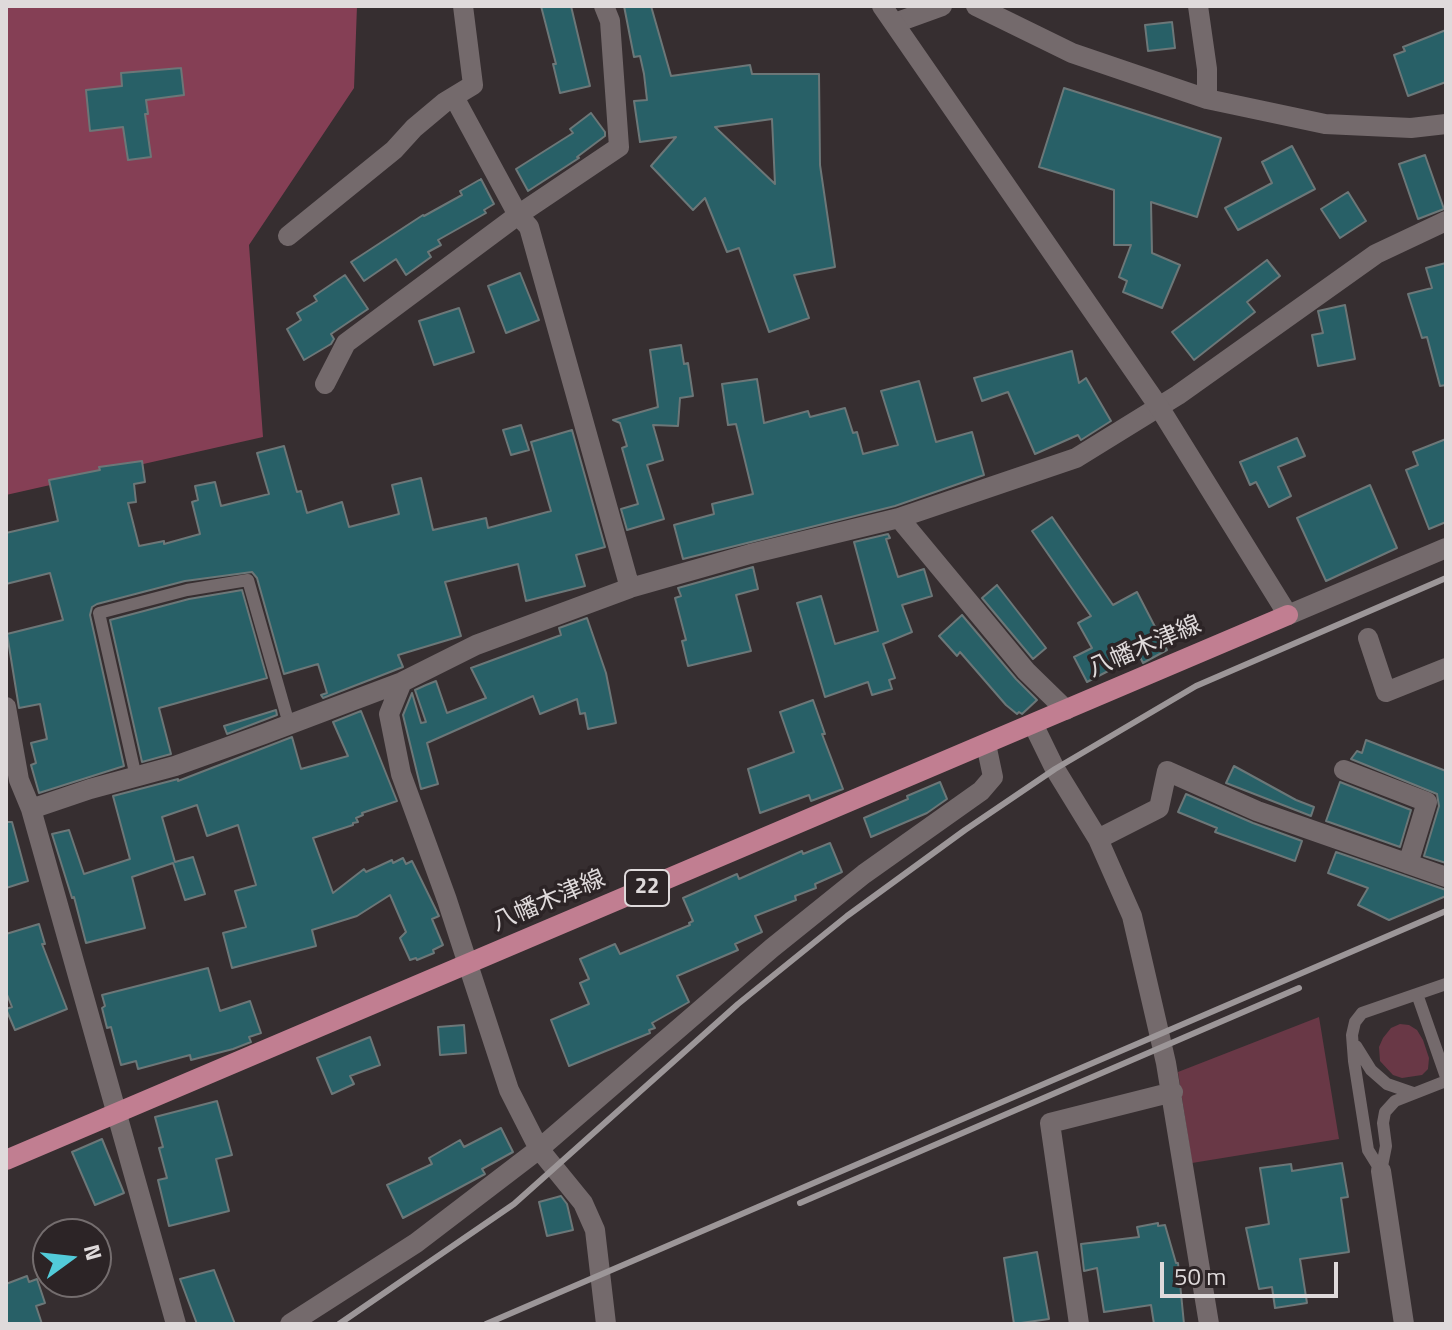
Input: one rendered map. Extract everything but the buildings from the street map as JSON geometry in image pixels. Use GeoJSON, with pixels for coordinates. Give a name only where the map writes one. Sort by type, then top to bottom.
{"type":"FeatureCollection","features":[{"type":"Feature","properties":{"kind":"main road","name":"八幡木津線"},"geometry":{"type":"LineString","coordinates":[[6,1160],[1288,615]]}},
{"type":"Feature","properties":{"kind":"street"},"geometry":{"type":"LineString","coordinates":[[288,236],[394,150],[414,128],[473,85],[463,6]]}},
{"type":"Feature","properties":{"kind":"street"},"geometry":{"type":"LineString","coordinates":[[325,384],[346,343],[518,215],[619,147],[610,21],[604,6]]}},
{"type":"Feature","properties":{"kind":"street"},"geometry":{"type":"LineString","coordinates":[[882,6],[1159,407],[1288,615],[1446,548]]}},
{"type":"Feature","properties":{"kind":"street"},"geometry":{"type":"LineString","coordinates":[[895,23],[942,6]]}},
{"type":"Feature","properties":{"kind":"street"},"geometry":{"type":"LineString","coordinates":[[976,6],[1072,53],[1207,99],[1325,124],[1411,128],[1446,124]]}},
{"type":"Feature","properties":{"kind":"street"},"geometry":{"type":"LineString","coordinates":[[1198,6],[1207,69],[1207,99]]}},
{"type":"Feature","properties":{"kind":"street"},"geometry":{"type":"LineString","coordinates":[[454,97],[518,215],[529,227],[630,588]]}},
{"type":"Feature","properties":{"kind":"street"},"geometry":{"type":"LineString","coordinates":[[31,809],[175,766],[289,724],[402,682],[476,645],[630,588],[750,554],[899,518],[1076,458],[1159,407],[1376,254],[1446,221]]}},
{"type":"Feature","properties":{"kind":"street"},"geometry":{"type":"LineString","coordinates":[[899,518],[1026,671],[1066,710]]}},
{"type":"Feature","properties":{"kind":"street"},"geometry":{"type":"LineString","coordinates":[[1368,638],[1386,692],[1446,668]]}},
{"type":"Feature","properties":{"kind":"street"},"geometry":{"type":"LineString","coordinates":[[402,682],[389,714],[401,774],[433,859],[509,1090],[539,1149],[583,1203],[595,1230],[606,1324]]}},
{"type":"Feature","properties":{"kind":"street"},"geometry":{"type":"LineString","coordinates":[[6,707],[13,782],[31,809],[176,1324]]}},
{"type":"Feature","properties":{"kind":"street"},"geometry":{"type":"LineString","coordinates":[[1033,724],[1055,769],[1098,839],[1132,916],[1173,1092],[1209,1324]]}},
{"type":"Feature","properties":{"kind":"street"},"geometry":{"type":"LineString","coordinates":[[290,1324],[416,1243],[539,1149],[783,939],[864,874],[981,791],[993,777],[986,744]]}},
{"type":"Feature","properties":{"kind":"street"},"geometry":{"type":"LineString","coordinates":[[1344,770],[1427,802],[1408,864]]}},
{"type":"Feature","properties":{"kind":"street"},"geometry":{"type":"LineString","coordinates":[[1098,839],[1159,808],[1167,771],[1257,811],[1446,877]]}},
{"type":"Feature","properties":{"kind":"street"},"geometry":{"type":"LineString","coordinates":[[1079,1324],[1050,1123],[1173,1092]]}},
{"type":"Feature","properties":{"kind":"street"},"geometry":{"type":"LineString","coordinates":[[1381,1171],[1404,1324]]}},
{"type":"Feature","properties":{"kind":"lane"},"geometry":{"type":"LineString","coordinates":[[136,777],[99,613],[187,590],[248,580],[289,724]]}},
{"type":"Feature","properties":{"kind":"lane"},"geometry":{"type":"LineString","coordinates":[[1381,1171],[1368,1150],[1352,1035],[1355,1022],[1362,1013],[1446,984]]}},
{"type":"Feature","properties":{"kind":"lane"},"geometry":{"type":"LineString","coordinates":[[1381,1171],[1386,1146],[1385,1112],[1395,1101],[1446,1079],[1417,994]]}},
{"type":"Feature","properties":{"kind":"lane"},"geometry":{"type":"LineString","coordinates":[[1352,1035],[1359,1054],[1371,1070],[1387,1084],[1413,1093]]}},
{"type":"Feature","properties":{"kind":"shaded area"},"geometry":{"type":"Polygon","coordinates":[[[6,6],[357,6],[354,88],[249,245],[263,437],[6,495],[6,6]]]}},
{"type":"Feature","properties":{"kind":"shaded area"},"geometry":{"type":"Polygon","coordinates":[[[1319,1017],[1339,1139],[1192,1163],[1178,1072],[1319,1017]]]}},
{"type":"Feature","properties":{"kind":"shaded area"},"geometry":{"type":"Polygon","coordinates":[[[1400,1024],[1417,1030],[1423,1040],[1429,1058],[1428,1069],[1422,1075],[1402,1078],[1393,1075],[1380,1061],[1379,1047],[1383,1038],[1391,1028],[1400,1024]]]}},
{"type":"Feature","properties":{"kind":"railway"},"geometry":{"type":"LineString","coordinates":[[339,1324],[514,1204],[738,1004],[847,916],[1055,769],[1196,686],[1446,578]]}},
{"type":"Feature","properties":{"kind":"railway"},"geometry":{"type":"LineString","coordinates":[[486,1324],[1446,911]]}},
{"type":"Feature","properties":{"kind":"railway"},"geometry":{"type":"LineString","coordinates":[[800,1203],[1299,988]]}}]}
